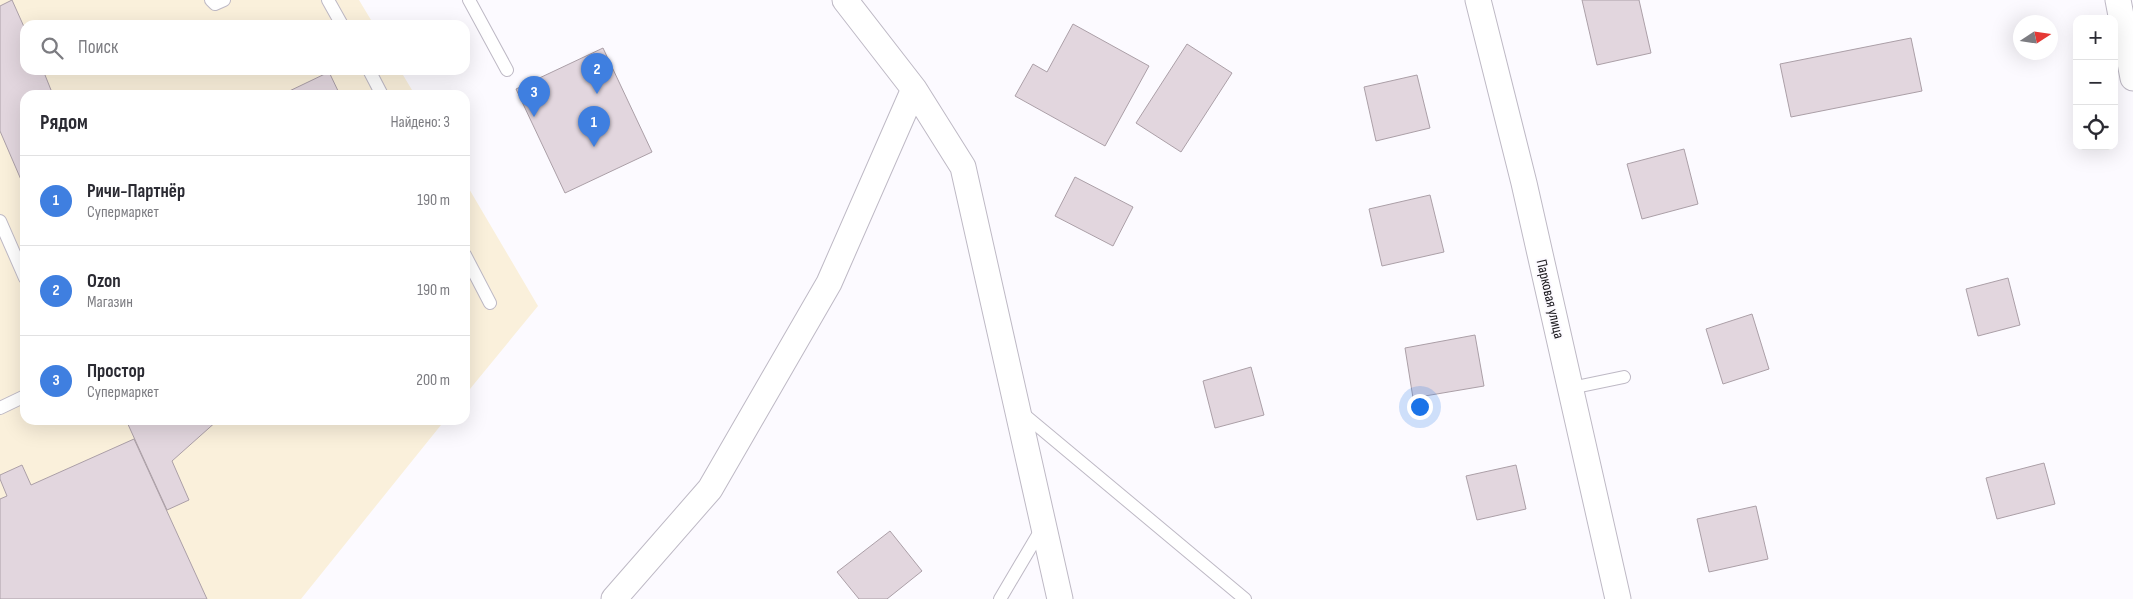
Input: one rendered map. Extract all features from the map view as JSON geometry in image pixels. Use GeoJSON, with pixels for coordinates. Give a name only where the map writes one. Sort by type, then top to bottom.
{"type":"FeatureCollection","features":[{"type":"Feature","properties":{"kind":"street"},"geometry":{"type":"LineString","coordinates":[[845,0],[914,89],[963,167],[1060,599]]}},
{"type":"Feature","properties":{"kind":"street","name":"Парковая улица"},"geometry":{"type":"LineString","coordinates":[[1478,0],[1524,183],[1618,599]]}},
{"type":"Feature","properties":{"kind":"street"},"geometry":{"type":"LineString","coordinates":[[2118,0],[2133,78]]}},
{"type":"Feature","properties":{"kind":"street"},"geometry":{"type":"LineString","coordinates":[[614,599],[710,489],[829,283],[914,89]]}},
{"type":"Feature","properties":{"kind":"lane"},"geometry":{"type":"LineString","coordinates":[[210,0],[215,4],[224,0]]}},
{"type":"Feature","properties":{"kind":"lane"},"geometry":{"type":"LineString","coordinates":[[328,0],[339,20]]}},
{"type":"Feature","properties":{"kind":"lane"},"geometry":{"type":"LineString","coordinates":[[469,0],[507,70]]}},
{"type":"Feature","properties":{"kind":"lane"},"geometry":{"type":"LineString","coordinates":[[372,75],[379,90]]}},
{"type":"Feature","properties":{"kind":"lane"},"geometry":{"type":"LineString","coordinates":[[0,221],[20,267]]}},
{"type":"Feature","properties":{"kind":"lane"},"geometry":{"type":"LineString","coordinates":[[470,265],[490,303]]}},
{"type":"Feature","properties":{"kind":"lane"},"geometry":{"type":"LineString","coordinates":[[1571,388],[1624,377]]}},
{"type":"Feature","properties":{"kind":"lane"},"geometry":{"type":"LineString","coordinates":[[0,408],[20,398]]}},
{"type":"Feature","properties":{"kind":"lane"},"geometry":{"type":"LineString","coordinates":[[1017,408],[1245,599]]}},
{"type":"Feature","properties":{"kind":"lane"},"geometry":{"type":"LineString","coordinates":[[1000,599],[1043,526]]}},
{"type":"Feature","properties":{"kind":"shaded area"},"geometry":{"type":"Polygon","coordinates":[[[0,0],[359,0],[371,20],[20,20],[20,75],[403,75],[412,90],[20,90],[20,425],[441,425],[301,599],[0,599],[0,0]]]}},
{"type":"Feature","properties":{"kind":"shaded area"},"geometry":{"type":"Polygon","coordinates":[[[470,190],[538,306],[470,389],[470,190]]]}},
{"type":"Feature","properties":{"kind":"building"},"geometry":{"type":"Polygon","coordinates":[[[12,0],[21,20],[20,75],[45,75],[51,90],[20,90],[20,177],[0,131],[0,6],[12,0]]]}},
{"type":"Feature","properties":{"kind":"building"},"geometry":{"type":"Polygon","coordinates":[[[1582,0],[1639,0],[1651,53],[1597,65],[1582,0]]]}},
{"type":"Feature","properties":{"kind":"building"},"geometry":{"type":"Polygon","coordinates":[[[1073,24],[1149,66],[1105,146],[1015,96],[1033,64],[1047,72],[1073,24]]]}},
{"type":"Feature","properties":{"kind":"building"},"geometry":{"type":"Polygon","coordinates":[[[1911,38],[1922,91],[1791,117],[1780,64],[1911,38]]]}},
{"type":"Feature","properties":{"kind":"building"},"geometry":{"type":"Polygon","coordinates":[[[1187,44],[1232,73],[1181,152],[1136,123],[1187,44]]]}},
{"type":"Feature","properties":{"kind":"building"},"geometry":{"type":"Polygon","coordinates":[[[603,48],[652,152],[565,193],[516,89],[603,48]]]}},
{"type":"Feature","properties":{"kind":"building"},"geometry":{"type":"Polygon","coordinates":[[[323,75],[330,75],[338,90],[291,90],[323,75]]]}},
{"type":"Feature","properties":{"kind":"building"},"geometry":{"type":"Polygon","coordinates":[[[1417,75],[1430,128],[1376,141],[1364,87],[1417,75]]]}},
{"type":"Feature","properties":{"kind":"building"},"geometry":{"type":"Polygon","coordinates":[[[1684,149],[1698,204],[1642,219],[1627,164],[1684,149]]]}},
{"type":"Feature","properties":{"kind":"building"},"geometry":{"type":"Polygon","coordinates":[[[1075,177],[1133,207],[1113,246],[1055,216],[1075,177]]]}},
{"type":"Feature","properties":{"kind":"building"},"geometry":{"type":"Polygon","coordinates":[[[1430,195],[1444,252],[1382,266],[1369,209],[1430,195]]]}},
{"type":"Feature","properties":{"kind":"building"},"geometry":{"type":"Polygon","coordinates":[[[2008,278],[2020,325],[1978,336],[1966,289],[2008,278]]]}},
{"type":"Feature","properties":{"kind":"building"},"geometry":{"type":"Polygon","coordinates":[[[1752,314],[1769,369],[1723,384],[1706,329],[1752,314]]]}},
{"type":"Feature","properties":{"kind":"building"},"geometry":{"type":"Polygon","coordinates":[[[1475,335],[1484,386],[1413,398],[1405,348],[1475,335]]]}},
{"type":"Feature","properties":{"kind":"building"},"geometry":{"type":"Polygon","coordinates":[[[1251,367],[1264,415],[1215,428],[1203,381],[1251,367]]]}},
{"type":"Feature","properties":{"kind":"building"},"geometry":{"type":"Polygon","coordinates":[[[128,425],[212,425],[172,461],[189,500],[167,510],[128,425]]]}},
{"type":"Feature","properties":{"kind":"building"},"geometry":{"type":"Polygon","coordinates":[[[134,439],[207,599],[0,599],[0,499],[7,496],[0,475],[22,465],[31,485],[134,439]]]}},
{"type":"Feature","properties":{"kind":"building"},"geometry":{"type":"Polygon","coordinates":[[[2044,463],[2055,504],[1997,519],[1986,478],[2044,463]]]}},
{"type":"Feature","properties":{"kind":"building"},"geometry":{"type":"Polygon","coordinates":[[[1516,465],[1526,509],[1477,520],[1466,476],[1516,465]]]}},
{"type":"Feature","properties":{"kind":"building"},"geometry":{"type":"Polygon","coordinates":[[[1756,506],[1768,559],[1709,572],[1697,519],[1756,506]]]}},
{"type":"Feature","properties":{"kind":"building"},"geometry":{"type":"Polygon","coordinates":[[[890,531],[922,571],[887,599],[859,599],[837,572],[890,531]]]}},
{"type":"Feature","properties":{"kind":"place","name":"Ozon"},"geometry":{"type":"Point","coordinates":[597,94]}},
{"type":"Feature","properties":{"kind":"place","name":"Простор"},"geometry":{"type":"Point","coordinates":[534,117]}},
{"type":"Feature","properties":{"kind":"place","name":"Ричи-Партнёр"},"geometry":{"type":"Point","coordinates":[594,147]}}]}
